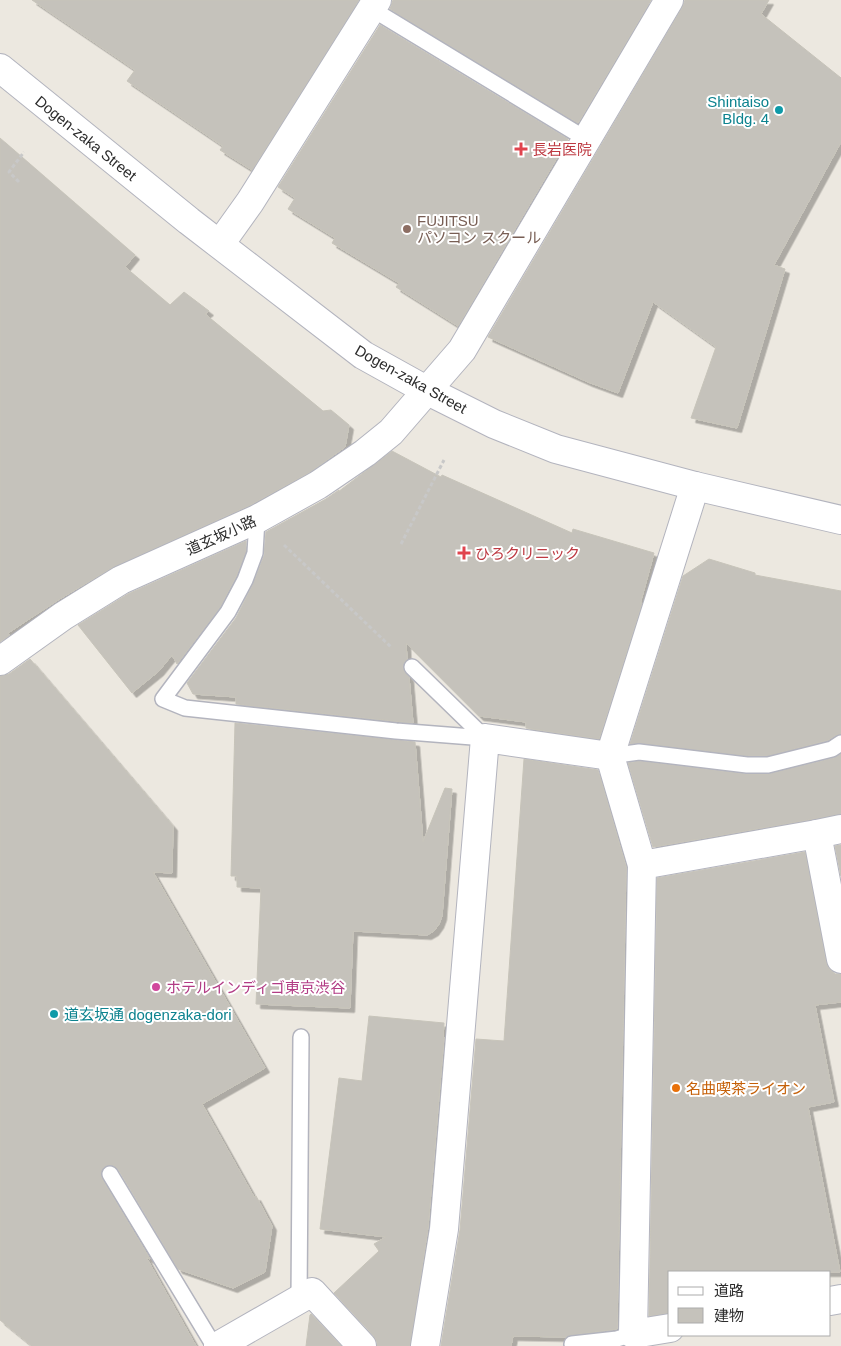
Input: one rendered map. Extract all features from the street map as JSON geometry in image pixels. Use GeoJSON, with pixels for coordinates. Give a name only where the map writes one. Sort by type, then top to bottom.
{"type":"FeatureCollection","features":[{"type":"Feature","properties":{"kind":"street","name":"道玄坂小路"},"geometry":{"type":"LineString","coordinates":[[0,661],[63,616],[121,580],[257,519],[318,485],[365,453],[391,432],[462,350],[669,0]]}},
{"type":"Feature","properties":{"kind":"street"},"geometry":{"type":"LineString","coordinates":[[220,244],[250,202],[375,5]]}},
{"type":"Feature","properties":{"kind":"street","name":"Dogen-zaka Street"},"geometry":{"type":"LineString","coordinates":[[0,68],[189,221],[363,355],[426,390],[494,424],[556,449],[695,486],[841,520]]}},
{"type":"Feature","properties":{"kind":"street"},"geometry":{"type":"LineString","coordinates":[[668,1328],[633,1334],[642,865],[610,756],[695,486]]}},
{"type":"Feature","properties":{"kind":"street"},"geometry":{"type":"LineString","coordinates":[[425,1346],[444,1229],[486,738],[610,756]]}},
{"type":"Feature","properties":{"kind":"street"},"geometry":{"type":"LineString","coordinates":[[642,865],[829,832],[841,959]]}},
{"type":"Feature","properties":{"kind":"street"},"geometry":{"type":"LineString","coordinates":[[218,1346],[312,1292],[362,1346]]}},
{"type":"Feature","properties":{"kind":"lane"},"geometry":{"type":"LineString","coordinates":[[375,5],[586,139]]}},
{"type":"Feature","properties":{"kind":"lane"},"geometry":{"type":"LineString","coordinates":[[257,519],[255,553],[245,580],[228,612],[163,699],[184,708],[396,731],[486,738]]}},
{"type":"Feature","properties":{"kind":"lane"},"geometry":{"type":"LineString","coordinates":[[412,667],[486,738]]}},
{"type":"Feature","properties":{"kind":"lane"},"geometry":{"type":"LineString","coordinates":[[610,756],[639,752],[768,766],[832,749],[841,743]]}},
{"type":"Feature","properties":{"kind":"lane"},"geometry":{"type":"LineString","coordinates":[[298,1300],[301,1037]]}},
{"type":"Feature","properties":{"kind":"lane"},"geometry":{"type":"LineString","coordinates":[[110,1174],[214,1346]]}},
{"type":"Feature","properties":{"kind":"lane"},"geometry":{"type":"LineString","coordinates":[[572,1344],[617,1339],[633,1334]]}},
{"type":"Feature","properties":{"kind":"path"},"geometry":{"type":"LineString","coordinates":[[19,182],[9,172],[24,152]]}},
{"type":"Feature","properties":{"kind":"path"},"geometry":{"type":"LineString","coordinates":[[401,544],[444,460]]}},
{"type":"Feature","properties":{"kind":"path"},"geometry":{"type":"LineString","coordinates":[[257,519],[412,667]]}},
{"type":"Feature","properties":{"kind":"building"},"geometry":{"type":"Polygon","coordinates":[[[32,0],[359,0],[252,170],[220,150],[223,146],[127,81],[135,70],[32,0]]]}},
{"type":"Feature","properties":{"kind":"building"},"geometry":{"type":"Polygon","coordinates":[[[393,0],[651,0],[578,123],[390,9],[393,0]]]}},
{"type":"Feature","properties":{"kind":"building"},"geometry":{"type":"Polygon","coordinates":[[[685,0],[769,0],[761,14],[841,78],[841,142],[774,265],[785,269],[737,428],[691,418],[716,347],[653,302],[618,393],[588,382],[488,337],[685,0]]]}},
{"type":"Feature","properties":{"kind":"building"},"geometry":{"type":"Polygon","coordinates":[[[380,25],[568,139],[458,326],[396,287],[399,283],[332,243],[335,238],[288,209],[295,198],[278,187],[380,25]]]}},
{"type":"Feature","properties":{"kind":"building"},"geometry":{"type":"Polygon","coordinates":[[[0,138],[135,255],[125,267],[170,305],[184,292],[209,311],[205,314],[323,411],[331,410],[349,425],[345,447],[310,472],[250,505],[113,567],[8,633],[10,635],[0,642],[0,138]]]}},
{"type":"Feature","properties":{"kind":"building"},"geometry":{"type":"Polygon","coordinates":[[[392,451],[441,477],[442,475],[572,533],[573,529],[654,553],[640,604],[642,603],[599,739],[526,728],[526,722],[479,716],[406,643],[407,659],[403,664],[403,669],[409,677],[413,723],[236,704],[236,697],[193,694],[187,683],[236,618],[264,556],[266,532],[339,490],[338,492],[392,451]]]}},
{"type":"Feature","properties":{"kind":"building"},"geometry":{"type":"Polygon","coordinates":[[[246,541],[246,551],[220,607],[177,664],[172,655],[159,671],[132,693],[78,625],[128,594],[246,541]]]}},
{"type":"Feature","properties":{"kind":"building"},"geometry":{"type":"Polygon","coordinates":[[[709,559],[755,573],[755,575],[841,591],[841,734],[828,740],[767,756],[748,756],[640,743],[630,744],[683,576],[709,559]]]}},
{"type":"Feature","properties":{"kind":"building"},"geometry":{"type":"Polygon","coordinates":[[[30,659],[173,826],[172,873],[153,872],[265,1068],[202,1104],[272,1226],[265,1272],[233,1288],[178,1269],[118,1169],[110,1165],[102,1169],[102,1179],[150,1259],[146,1257],[196,1346],[32,1346],[0,1320],[0,676],[9,674],[30,659]]]}},
{"type":"Feature","properties":{"kind":"building"},"geometry":{"type":"Polygon","coordinates":[[[235,723],[415,742],[423,842],[445,788],[452,789],[442,916],[439,924],[434,931],[427,935],[353,931],[350,1008],[256,1004],[261,888],[237,887],[237,876],[231,876],[235,723]]]}},
{"type":"Feature","properties":{"kind":"building"},"geometry":{"type":"Polygon","coordinates":[[[841,754],[841,814],[653,847],[628,763],[639,761],[746,774],[768,774],[834,758],[841,754]]]}},
{"type":"Feature","properties":{"kind":"building"},"geometry":{"type":"Polygon","coordinates":[[[524,759],[598,770],[626,867],[617,1329],[566,1337],[513,1336],[511,1346],[441,1346],[460,1230],[476,1039],[504,1041],[524,759]]]}},
{"type":"Feature","properties":{"kind":"building"},"geometry":{"type":"Polygon","coordinates":[[[841,845],[841,876],[835,846],[841,845]]]}},
{"type":"Feature","properties":{"kind":"building"},"geometry":{"type":"Polygon","coordinates":[[[805,852],[826,962],[830,970],[835,974],[841,974],[841,1002],[815,1005],[834,1102],[808,1107],[840,1272],[668,1271],[668,1313],[649,1316],[657,878],[805,852]]]}},
{"type":"Feature","properties":{"kind":"building"},"geometry":{"type":"Polygon","coordinates":[[[369,1016],[444,1023],[428,1227],[410,1346],[377,1346],[373,1335],[334,1293],[379,1251],[374,1244],[386,1237],[320,1229],[339,1078],[362,1081],[369,1016]]]}},
{"type":"Feature","properties":{"kind":"building"},"geometry":{"type":"Polygon","coordinates":[[[311,1314],[341,1346],[306,1346],[311,1314]]]}},
{"type":"Feature","properties":{"kind":"place","name":"Shintaiso Bldg. 4"},"geometry":{"type":"Point","coordinates":[779,110]}},
{"type":"Feature","properties":{"kind":"place","name":"長岩医院"},"geometry":{"type":"Point","coordinates":[521,149]}},
{"type":"Feature","properties":{"kind":"place","name":"FUJITSU パソコン スクール"},"geometry":{"type":"Point","coordinates":[407,229]}},
{"type":"Feature","properties":{"kind":"place","name":"ひろクリニック"},"geometry":{"type":"Point","coordinates":[464,553]}},
{"type":"Feature","properties":{"kind":"place","name":"ホテルインディゴ東京渋谷"},"geometry":{"type":"Point","coordinates":[156,987]}},
{"type":"Feature","properties":{"kind":"place","name":"道玄坂通 dogenzaka-dori"},"geometry":{"type":"Point","coordinates":[54,1014]}},
{"type":"Feature","properties":{"kind":"place","name":"名曲喫茶ライオン"},"geometry":{"type":"Point","coordinates":[676,1088]}}]}
